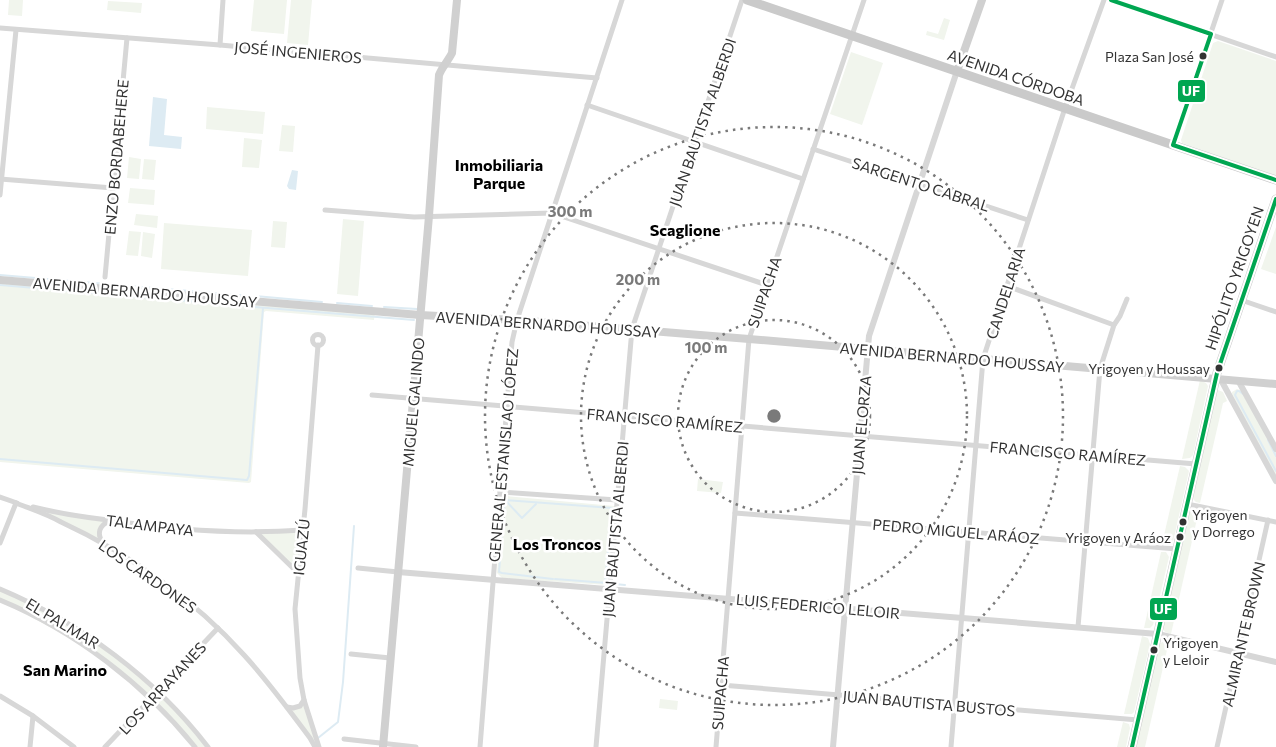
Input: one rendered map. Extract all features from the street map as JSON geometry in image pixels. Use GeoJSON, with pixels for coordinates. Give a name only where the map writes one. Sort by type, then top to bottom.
{"type":"FeatureCollection","features":[{"type":"Feature","properties":{"kind":"main road","name":"MIGUEL GALINDO"},"geometry":{"type":"LineString","coordinates":[[383,746],[429,216],[439,75],[452,53],[457,0]]}},
{"type":"Feature","properties":{"kind":"main road","name":"AVENIDA CÓRDOBA"},"geometry":{"type":"LineString","coordinates":[[747,0],[1276,180]]}},
{"type":"Feature","properties":{"kind":"main road","name":"JUAN ELORZA"},"geometry":{"type":"LineString","coordinates":[[957,71],[982,0]]}},
{"type":"Feature","properties":{"kind":"main road","name":"HIPÓLITO YRIGOYEN"},"geometry":{"type":"LineString","coordinates":[[1132,747],[1196,464],[1218,380],[1222,355],[1276,198]]}},
{"type":"Feature","properties":{"kind":"main road","name":"AVENIDA BERNARDO HOUSSAY"},"geometry":{"type":"LineString","coordinates":[[0,280],[420,315],[517,320],[1276,384]]}},
{"type":"Feature","properties":{"kind":"street"},"geometry":{"type":"LineString","coordinates":[[220,45],[223,0]]}},
{"type":"Feature","properties":{"kind":"street","name":"GENERAL ESTANISLAO LÓPEZ"},"geometry":{"type":"LineString","coordinates":[[480,747],[512,342],[517,320],[622,0]]}},
{"type":"Feature","properties":{"kind":"street","name":"JUAN BAUTISTA ALBERDI"},"geometry":{"type":"LineString","coordinates":[[596,747],[632,330],[742,0]]}},
{"type":"Feature","properties":{"kind":"street","name":"SUIPACHA"},"geometry":{"type":"LineString","coordinates":[[716,747],[749,339],[864,0]]}},
{"type":"Feature","properties":{"kind":"street","name":"CANDELARIA"},"geometry":{"type":"LineString","coordinates":[[951,747],[983,359],[1065,108],[1104,0]]}},
{"type":"Feature","properties":{"kind":"street"},"geometry":{"type":"LineString","coordinates":[[1111,0],[1276,57]]}},
{"type":"Feature","properties":{"kind":"street"},"geometry":{"type":"LineString","coordinates":[[1173,145],[1222,0]]}},
{"type":"Feature","properties":{"kind":"street","name":"JOSÉ INGENIEROS"},"geometry":{"type":"LineString","coordinates":[[0,28],[597,78]]}},
{"type":"Feature","properties":{"kind":"street"},"geometry":{"type":"LineString","coordinates":[[0,195],[16,30]]}},
{"type":"Feature","properties":{"kind":"street","name":"ENZO BORDABEHERE"},"geometry":{"type":"LineString","coordinates":[[105,277],[126,38]]}},
{"type":"Feature","properties":{"kind":"street","name":"JUAN ELORZA"},"geometry":{"type":"LineString","coordinates":[[833,747],[870,336],[957,71]]}},
{"type":"Feature","properties":{"kind":"street"},"geometry":{"type":"LineString","coordinates":[[587,105],[803,179]]}},
{"type":"Feature","properties":{"kind":"street","name":"SARGENTO CABRAL"},"geometry":{"type":"LineString","coordinates":[[813,149],[1028,220]]}},
{"type":"Feature","properties":{"kind":"street"},"geometry":{"type":"LineString","coordinates":[[1,179],[113,188]]}},
{"type":"Feature","properties":{"kind":"street"},"geometry":{"type":"LineString","coordinates":[[325,210],[414,217],[552,213],[767,285]]}},
{"type":"Feature","properties":{"kind":"street"},"geometry":{"type":"LineString","coordinates":[[1006,286],[1114,325]]}},
{"type":"Feature","properties":{"kind":"street"},"geometry":{"type":"LineString","coordinates":[[1078,627],[1100,369],[1114,325],[1127,299]]}},
{"type":"Feature","properties":{"kind":"street"},"geometry":{"type":"LineString","coordinates":[[1241,300],[1276,312]]}},
{"type":"Feature","properties":{"kind":"street","name":"IGUAZÚ"},"geometry":{"type":"LineString","coordinates":[[318,346],[295,609],[300,678],[304,700],[319,747]]}},
{"type":"Feature","properties":{"kind":"street"},"geometry":{"type":"LineString","coordinates":[[1218,380],[1276,481]]}},
{"type":"Feature","properties":{"kind":"street"},"geometry":{"type":"LineString","coordinates":[[1239,382],[1276,449]]}},
{"type":"Feature","properties":{"kind":"street","name":"FRANCISCO RAMÍREZ"},"geometry":{"type":"LineString","coordinates":[[372,395],[1196,464]]}},
{"type":"Feature","properties":{"kind":"street"},"geometry":{"type":"LineString","coordinates":[[500,492],[617,500]]}},
{"type":"Feature","properties":{"kind":"street","name":"TALAMPAYA"},"geometry":{"type":"LineString","coordinates":[[0,497],[16,503],[47,510],[168,529],[256,532],[302,530]]}},
{"type":"Feature","properties":{"kind":"street"},"geometry":{"type":"LineString","coordinates":[[0,543],[16,503]]}},
{"type":"Feature","properties":{"kind":"street","name":"LOS CARDONES"},"geometry":{"type":"LineString","coordinates":[[16,503],[61,521],[103,543],[192,605],[218,628],[266,680],[315,747]]}},
{"type":"Feature","properties":{"kind":"street"},"geometry":{"type":"LineString","coordinates":[[1187,504],[1276,522]]}},
{"type":"Feature","properties":{"kind":"street","name":"PEDRO MIGUEL ARÁOZ"},"geometry":{"type":"LineString","coordinates":[[734,513],[1177,549]]}},
{"type":"Feature","properties":{"kind":"street","name":"ALMIRANTE BROWN"},"geometry":{"type":"LineString","coordinates":[[1217,747],[1268,520]]}},
{"type":"Feature","properties":{"kind":"street"},"geometry":{"type":"LineString","coordinates":[[103,543],[99,537],[100,530],[103,524],[110,521]]}},
{"type":"Feature","properties":{"kind":"street"},"geometry":{"type":"LineString","coordinates":[[256,532],[298,573]]}},
{"type":"Feature","properties":{"kind":"street","name":"LUIS FEDERICO LELOIR"},"geometry":{"type":"LineString","coordinates":[[358,568],[1158,634],[1276,662]]}},
{"type":"Feature","properties":{"kind":"street","name":"EL PALMAR"},"geometry":{"type":"LineString","coordinates":[[0,589],[38,606],[88,636],[136,672],[180,714],[208,747]]}},
{"type":"Feature","properties":{"kind":"street","name":"EL PALMAR"},"geometry":{"type":"LineString","coordinates":[[0,600],[33,615],[83,645],[122,674],[150,699],[195,747]]}},
{"type":"Feature","properties":{"kind":"street","name":"LOS ARRAYANES"},"geometry":{"type":"LineString","coordinates":[[105,747],[218,628]]}},
{"type":"Feature","properties":{"kind":"street"},"geometry":{"type":"LineString","coordinates":[[351,654],[390,658]]}},
{"type":"Feature","properties":{"kind":"street","name":"JUAN BAUTISTA BUSTOS"},"geometry":{"type":"LineString","coordinates":[[721,685],[1138,720]]}},
{"type":"Feature","properties":{"kind":"street"},"geometry":{"type":"LineString","coordinates":[[0,696],[33,716],[74,747]]}},
{"type":"Feature","properties":{"kind":"street"},"geometry":{"type":"LineString","coordinates":[[287,707],[300,706],[304,700]]}},
{"type":"Feature","properties":{"kind":"street"},"geometry":{"type":"LineString","coordinates":[[30,747],[33,716]]}},
{"type":"Feature","properties":{"kind":"street"},"geometry":{"type":"LineString","coordinates":[[344,739],[383,746],[416,747]]}},
{"type":"Feature","properties":{"kind":"shaded area"},"geometry":{"type":"Polygon","coordinates":[[[9,0],[23,0],[22,16],[8,15],[9,0]]]}},
{"type":"Feature","properties":{"kind":"shaded area"},"geometry":{"type":"Polygon","coordinates":[[[254,0],[287,0],[284,34],[251,31],[254,0]]]}},
{"type":"Feature","properties":{"kind":"shaded area"},"geometry":{"type":"Polygon","coordinates":[[[291,0],[312,0],[308,45],[287,43],[291,0]]]}},
{"type":"Feature","properties":{"kind":"shaded area"},"geometry":{"type":"Polygon","coordinates":[[[108,1],[142,3],[141,13],[107,10],[108,1]]]}},
{"type":"Feature","properties":{"kind":"shaded area"},"geometry":{"type":"Polygon","coordinates":[[[944,18],[950,20],[944,40],[926,35],[927,31],[938,34],[944,18]]]}},
{"type":"Feature","properties":{"kind":"shaded area","name":"Plaza San José"},"geometry":{"type":"Polygon","coordinates":[[[1218,41],[1276,61],[1276,176],[1182,143],[1181,140],[1213,43],[1218,41]]]}},
{"type":"Feature","properties":{"kind":"shaded area"},"geometry":{"type":"Polygon","coordinates":[[[851,52],[883,63],[862,125],[830,114],[851,52]]]}},
{"type":"Feature","properties":{"kind":"shaded area"},"geometry":{"type":"Polygon","coordinates":[[[153,97],[167,99],[164,135],[182,137],[181,149],[149,146],[153,97]]]}},
{"type":"Feature","properties":{"kind":"shaded area"},"geometry":{"type":"Polygon","coordinates":[[[207,107],[265,112],[263,134],[206,129],[207,107]]]}},
{"type":"Feature","properties":{"kind":"shaded area"},"geometry":{"type":"Polygon","coordinates":[[[282,125],[295,126],[293,152],[279,151],[282,125]]]}},
{"type":"Feature","properties":{"kind":"shaded area"},"geometry":{"type":"Polygon","coordinates":[[[244,138],[262,140],[259,168],[242,167],[244,138]]]}},
{"type":"Feature","properties":{"kind":"shaded area"},"geometry":{"type":"Polygon","coordinates":[[[129,157],[141,159],[139,179],[127,178],[129,157]]]}},
{"type":"Feature","properties":{"kind":"shaded area"},"geometry":{"type":"Polygon","coordinates":[[[144,159],[156,160],[154,180],[142,179],[144,159]]]}},
{"type":"Feature","properties":{"kind":"shaded area"},"geometry":{"type":"Polygon","coordinates":[[[292,170],[298,171],[296,190],[289,189],[287,186],[292,170]]]}},
{"type":"Feature","properties":{"kind":"shaded area"},"geometry":{"type":"Polygon","coordinates":[[[130,188],[155,190],[154,205],[128,203],[130,188]]]}},
{"type":"Feature","properties":{"kind":"shaded area"},"geometry":{"type":"Polygon","coordinates":[[[136,214],[158,216],[157,228],[134,225],[136,214]]]}},
{"type":"Feature","properties":{"kind":"shaded area"},"geometry":{"type":"Polygon","coordinates":[[[343,219],[364,221],[358,296],[337,294],[343,219]]]}},
{"type":"Feature","properties":{"kind":"shaded area"},"geometry":{"type":"Polygon","coordinates":[[[273,221],[287,222],[285,248],[271,247],[273,221]]]}},
{"type":"Feature","properties":{"kind":"shaded area"},"geometry":{"type":"Polygon","coordinates":[[[164,223],[252,230],[248,276],[161,269],[164,223]]]}},
{"type":"Feature","properties":{"kind":"shaded area"},"geometry":{"type":"Polygon","coordinates":[[[1276,227],[1276,274],[1261,269],[1276,227]]]}},
{"type":"Feature","properties":{"kind":"shaded area"},"geometry":{"type":"Polygon","coordinates":[[[129,231],[141,232],[138,256],[126,255],[129,231]]]}},
{"type":"Feature","properties":{"kind":"shaded area"},"geometry":{"type":"Polygon","coordinates":[[[143,232],[155,234],[152,258],[141,256],[143,232]]]}},
{"type":"Feature","properties":{"kind":"shaded area"},"geometry":{"type":"Polygon","coordinates":[[[0,280],[375,311],[374,320],[264,312],[251,482],[249,483],[0,462],[0,280]]]}},
{"type":"Feature","properties":{"kind":"shaded area"},"geometry":{"type":"Polygon","coordinates":[[[1200,380],[1208,386],[1193,455],[1190,458],[1182,459],[1200,380]]]}},
{"type":"Feature","properties":{"kind":"shaded area"},"geometry":{"type":"Polygon","coordinates":[[[1237,389],[1240,390],[1276,451],[1276,476],[1232,394],[1237,389]]]}},
{"type":"Feature","properties":{"kind":"shaded area"},"geometry":{"type":"Polygon","coordinates":[[[1218,390],[1223,392],[1227,401],[1223,403],[1200,503],[1193,499],[1218,390]]]}},
{"type":"Feature","properties":{"kind":"shaded area"},"geometry":{"type":"Polygon","coordinates":[[[1180,466],[1185,467],[1189,471],[1173,542],[1162,544],[1180,466]]]}},
{"type":"Feature","properties":{"kind":"shaded area"},"geometry":{"type":"Polygon","coordinates":[[[698,479],[723,482],[721,493],[697,491],[698,479]]]}},
{"type":"Feature","properties":{"kind":"shaded area"},"geometry":{"type":"Polygon","coordinates":[[[506,496],[614,506],[607,585],[502,578],[497,573],[503,499],[506,496]]]}},
{"type":"Feature","properties":{"kind":"shaded area"},"geometry":{"type":"Polygon","coordinates":[[[16,503],[110,521],[99,530],[103,543],[16,503]]]}},
{"type":"Feature","properties":{"kind":"shaded area"},"geometry":{"type":"Polygon","coordinates":[[[1199,510],[1171,634],[1163,629],[1190,512],[1199,510]]]}},
{"type":"Feature","properties":{"kind":"shaded area"},"geometry":{"type":"Polygon","coordinates":[[[303,530],[298,573],[256,533],[303,530]]]}},
{"type":"Feature","properties":{"kind":"shaded area"},"geometry":{"type":"Polygon","coordinates":[[[1161,552],[1166,552],[1169,557],[1153,625],[1150,628],[1144,628],[1161,552]]]}},
{"type":"Feature","properties":{"kind":"shaded area"},"geometry":{"type":"Polygon","coordinates":[[[0,589],[89,636],[158,692],[208,747],[195,747],[151,699],[83,645],[0,600],[0,589]]]}},
{"type":"Feature","properties":{"kind":"shaded area"},"geometry":{"type":"Polygon","coordinates":[[[1142,636],[1148,638],[1150,644],[1134,712],[1132,714],[1124,714],[1142,636]]]}},
{"type":"Feature","properties":{"kind":"shaded area"},"geometry":{"type":"Polygon","coordinates":[[[1169,641],[1145,747],[1135,747],[1159,644],[1169,641]]]}},
{"type":"Feature","properties":{"kind":"shaded area"},"geometry":{"type":"Polygon","coordinates":[[[660,699],[678,701],[677,710],[659,708],[660,699]]]}},
{"type":"Feature","properties":{"kind":"shaded area"},"geometry":{"type":"Polygon","coordinates":[[[304,700],[319,747],[287,707],[293,708],[304,700]]]}},
{"type":"Feature","properties":{"kind":"shaded area"},"geometry":{"type":"Polygon","coordinates":[[[1123,722],[1129,724],[1130,728],[1126,747],[1117,747],[1123,722]]]}},
{"type":"Feature","properties":{"kind":"waterway"},"geometry":{"type":"LineString","coordinates":[[0,275],[250,296]]}},
{"type":"Feature","properties":{"kind":"waterway"},"geometry":{"type":"LineString","coordinates":[[0,285],[246,306]]}},
{"type":"Feature","properties":{"kind":"waterway"},"geometry":{"type":"LineString","coordinates":[[255,296],[322,302]]}},
{"type":"Feature","properties":{"kind":"waterway"},"geometry":{"type":"LineString","coordinates":[[337,303],[372,306]]}},
{"type":"Feature","properties":{"kind":"waterway"},"geometry":{"type":"LineString","coordinates":[[255,307],[414,320]]}},
{"type":"Feature","properties":{"kind":"waterway"},"geometry":{"type":"LineString","coordinates":[[384,307],[417,309]]}},
{"type":"Feature","properties":{"kind":"waterway"},"geometry":{"type":"LineString","coordinates":[[0,459],[247,480],[249,476],[263,308]]}},
{"type":"Feature","properties":{"kind":"waterway"},"geometry":{"type":"LineString","coordinates":[[1243,394],[1237,391],[1235,395],[1276,471]]}},
{"type":"Feature","properties":{"kind":"waterway"},"geometry":{"type":"LineString","coordinates":[[1268,440],[1276,456]]}},
{"type":"Feature","properties":{"kind":"waterway"},"geometry":{"type":"LineString","coordinates":[[505,500],[612,508],[605,583]]}},
{"type":"Feature","properties":{"kind":"waterway"},"geometry":{"type":"LineString","coordinates":[[505,500],[522,518],[536,504]]}},
{"type":"Feature","properties":{"kind":"waterway"},"geometry":{"type":"LineString","coordinates":[[503,520],[505,500]]}},
{"type":"Feature","properties":{"kind":"waterway"},"geometry":{"type":"LineString","coordinates":[[503,522],[499,572],[553,579]]}},
{"type":"Feature","properties":{"kind":"waterway"},"geometry":{"type":"LineString","coordinates":[[318,738],[338,722],[343,682],[354,526]]}},
{"type":"Feature","properties":{"kind":"waterway"},"geometry":{"type":"LineString","coordinates":[[555,579],[607,583]]}},
{"type":"Feature","properties":{"kind":"waterway"},"geometry":{"type":"LineString","coordinates":[[615,584],[625,585]]}},
{"type":"Feature","properties":{"kind":"transit line","name":"UF"},"geometry":{"type":"LineString","coordinates":[[1111,0],[1211,34],[1173,145],[1276,180]]}},
{"type":"Feature","properties":{"kind":"transit line","name":"UF"},"geometry":{"type":"LineString","coordinates":[[1132,747],[1217,373],[1276,199]]}},
{"type":"Feature","properties":{"kind":"place","name":"Plaza San José"},"geometry":{"type":"Point","coordinates":[1203,56]}},
{"type":"Feature","properties":{"kind":"place","name":"Yrigoyen y Houssay"},"geometry":{"type":"Point","coordinates":[1219,368]}},
{"type":"Feature","properties":{"kind":"place","name":"Yrigoyen y Dorrego"},"geometry":{"type":"Point","coordinates":[1183,522]}},
{"type":"Feature","properties":{"kind":"place","name":"Yrigoyen y Aráoz"},"geometry":{"type":"Point","coordinates":[1180,537]}},
{"type":"Feature","properties":{"kind":"place","name":"Yrigoyen y Leloir"},"geometry":{"type":"Point","coordinates":[1154,650]}},
{"type":"Feature","properties":{"kind":"district","name":"Inmobiliaria Parque"},"geometry":{"type":"Point","coordinates":[499,173]}},
{"type":"Feature","properties":{"kind":"district","name":"Scaglione"},"geometry":{"type":"Point","coordinates":[685,229]}},
{"type":"Feature","properties":{"kind":"district","name":"Los Troncos"},"geometry":{"type":"Point","coordinates":[557,543]}},
{"type":"Feature","properties":{"kind":"district","name":"San Marino"},"geometry":{"type":"Point","coordinates":[65,669]}}]}
